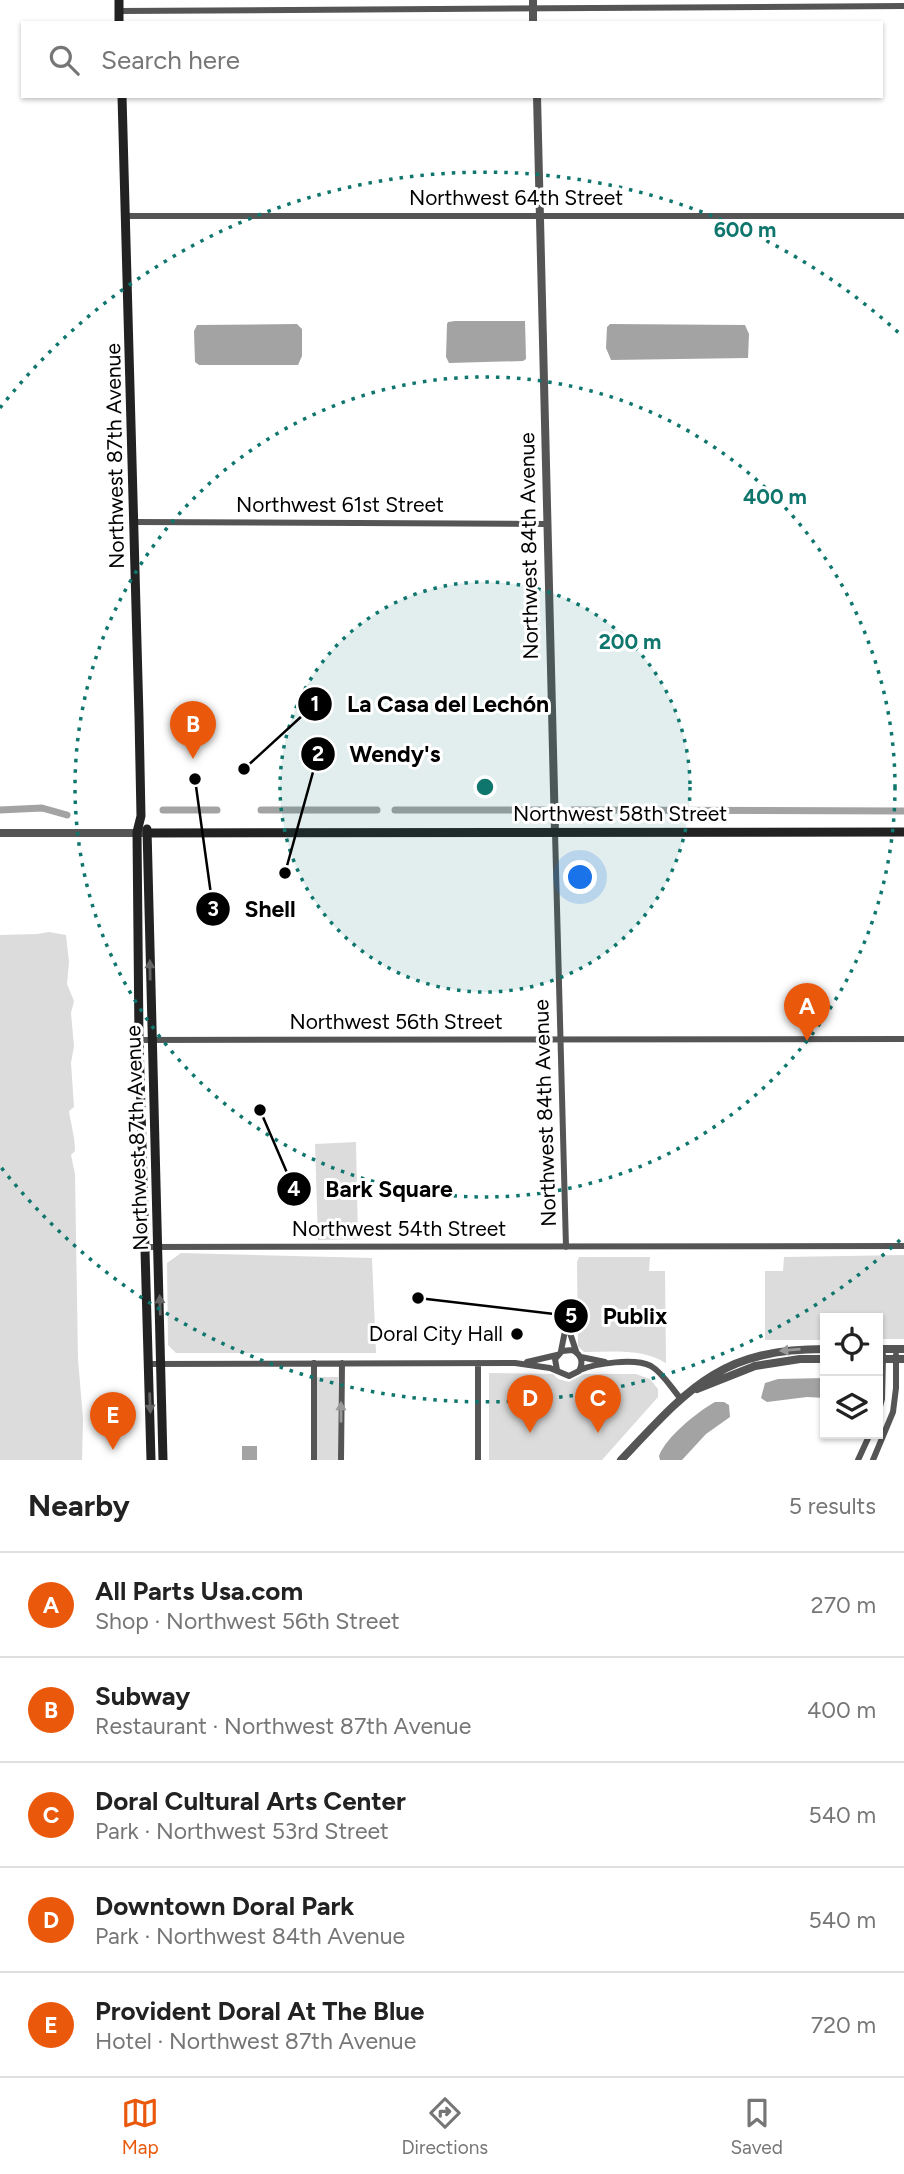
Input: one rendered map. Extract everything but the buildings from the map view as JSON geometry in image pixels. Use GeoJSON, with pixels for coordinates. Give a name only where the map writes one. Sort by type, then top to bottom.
{"type":"FeatureCollection","features":[{"type":"Feature","properties":{"kind":"main road"},"geometry":{"type":"LineString","coordinates":[[119,0],[120,21]]}},
{"type":"Feature","properties":{"kind":"main road","name":"Northwest 87th Avenue"},"geometry":{"type":"LineString","coordinates":[[122,98],[141,816],[137,832],[139,1040],[152,1460]]}},
{"type":"Feature","properties":{"kind":"main road","name":"Northwest 87th Avenue"},"geometry":{"type":"LineString","coordinates":[[141,816],[149,833],[151,1039],[163,1460]]}},
{"type":"Feature","properties":{"kind":"main road","name":"Northwest 58th Street"},"geometry":{"type":"LineString","coordinates":[[149,833],[904,832]]}},
{"type":"Feature","properties":{"kind":"street"},"geometry":{"type":"LineString","coordinates":[[119,10],[533,4],[904,6]]}},
{"type":"Feature","properties":{"kind":"street","name":"Northwest 84th Avenue"},"geometry":{"type":"LineString","coordinates":[[537,98],[566,1247]]}},
{"type":"Feature","properties":{"kind":"street","name":"Northwest 64th Street"},"geometry":{"type":"LineString","coordinates":[[127,216],[904,216]]}},
{"type":"Feature","properties":{"kind":"street","name":"Northwest 61st Street"},"geometry":{"type":"LineString","coordinates":[[134,522],[546,524]]}},
{"type":"Feature","properties":{"kind":"street","name":"Northwest 58th Street"},"geometry":{"type":"LineString","coordinates":[[0,833],[149,833]]}},
{"type":"Feature","properties":{"kind":"street","name":"Northwest 56th Street"},"geometry":{"type":"LineString","coordinates":[[139,1040],[904,1039]]}},
{"type":"Feature","properties":{"kind":"street","name":"Northwest 54th Street"},"geometry":{"type":"LineString","coordinates":[[146,1247],[904,1246]]}},
{"type":"Feature","properties":{"kind":"street"},"geometry":{"type":"LineString","coordinates":[[557,1370],[555,1363],[567,1321],[567,1304]]}},
{"type":"Feature","properties":{"kind":"street"},"geometry":{"type":"LineString","coordinates":[[567,1321],[582,1364],[580,1370]]}},
{"type":"Feature","properties":{"kind":"street"},"geometry":{"type":"LineString","coordinates":[[149,1364],[515,1363],[544,1360],[568,1349],[610,1363]]}},
{"type":"Feature","properties":{"kind":"street"},"geometry":{"type":"LineString","coordinates":[[621,1460],[631,1456],[681,1399],[719,1370],[755,1356],[799,1349],[820,1349]]}},
{"type":"Feature","properties":{"kind":"street"},"geometry":{"type":"LineString","coordinates":[[883,1428],[896,1399],[900,1349]]}},
{"type":"Feature","properties":{"kind":"street"},"geometry":{"type":"LineString","coordinates":[[748,1368],[755,1356]]}},
{"type":"Feature","properties":{"kind":"street"},"geometry":{"type":"LineString","coordinates":[[692,1391],[748,1368],[774,1362],[820,1359]]}},
{"type":"Feature","properties":{"kind":"street"},"geometry":{"type":"LineString","coordinates":[[314,1363],[314,1460]]}},
{"type":"Feature","properties":{"kind":"street"},"geometry":{"type":"LineString","coordinates":[[341,1460],[342,1363]]}},
{"type":"Feature","properties":{"kind":"street"},"geometry":{"type":"LineString","coordinates":[[478,1363],[478,1460]]}},
{"type":"Feature","properties":{"kind":"street"},"geometry":{"type":"LineString","coordinates":[[515,1363],[544,1366],[569,1376],[580,1370],[610,1363],[635,1363],[653,1367],[681,1399]]}},
{"type":"Feature","properties":{"kind":"street"},"geometry":{"type":"LineString","coordinates":[[858,1460],[868,1439]]}},
{"type":"Feature","properties":{"kind":"street"},"geometry":{"type":"LineString","coordinates":[[873,1460],[879,1439]]}},
{"type":"Feature","properties":{"kind":"shaded area"},"geometry":{"type":"Polygon","coordinates":[[[455,321],[525,321],[526,359],[449,363],[446,357],[447,324],[455,321]]]}},
{"type":"Feature","properties":{"kind":"shaded area"},"geometry":{"type":"Polygon","coordinates":[[[297,324],[302,329],[302,356],[298,365],[199,365],[195,362],[194,331],[197,325],[297,324]]]}},
{"type":"Feature","properties":{"kind":"shaded area"},"geometry":{"type":"Polygon","coordinates":[[[610,324],[745,325],[749,334],[748,358],[611,360],[606,348],[607,327],[610,324]]]}},
{"type":"Feature","properties":{"kind":"shaded area"},"geometry":{"type":"Polygon","coordinates":[[[49,932],[66,935],[69,962],[67,984],[74,1001],[71,1013],[74,1046],[71,1063],[74,1107],[69,1111],[75,1146],[71,1155],[75,1174],[82,1460],[0,1460],[0,935],[49,932]]]}},
{"type":"Feature","properties":{"kind":"shaded area"},"geometry":{"type":"Polygon","coordinates":[[[356,1142],[358,1239],[318,1240],[315,1144],[356,1142]]]}},
{"type":"Feature","properties":{"kind":"shaded area"},"geometry":{"type":"Polygon","coordinates":[[[181,1253],[372,1258],[376,1353],[176,1353],[168,1345],[167,1263],[181,1253]]]}},
{"type":"Feature","properties":{"kind":"shaded area"},"geometry":{"type":"Polygon","coordinates":[[[904,1255],[904,1339],[883,1339],[883,1313],[820,1313],[820,1340],[765,1340],[765,1271],[783,1271],[784,1257],[904,1255]]]}},
{"type":"Feature","properties":{"kind":"shaded area"},"geometry":{"type":"Polygon","coordinates":[[[579,1257],[650,1257],[649,1271],[665,1271],[666,1363],[636,1353],[584,1352],[578,1346],[579,1257]]]}},
{"type":"Feature","properties":{"kind":"shaded area"},"geometry":{"type":"Polygon","coordinates":[[[489,1373],[553,1374],[558,1379],[569,1382],[584,1374],[636,1374],[650,1379],[658,1389],[658,1397],[602,1460],[489,1460],[489,1373]]]}},
{"type":"Feature","properties":{"kind":"shaded area"},"geometry":{"type":"Polygon","coordinates":[[[316,1377],[338,1377],[338,1460],[316,1460],[316,1377]]]}},
{"type":"Feature","properties":{"kind":"shaded area"},"geometry":{"type":"Polygon","coordinates":[[[820,1378],[820,1398],[767,1402],[761,1398],[765,1383],[778,1379],[820,1378]]]}},
{"type":"Feature","properties":{"kind":"shaded area"},"geometry":{"type":"Polygon","coordinates":[[[715,1402],[729,1405],[730,1417],[706,1434],[682,1460],[660,1460],[659,1456],[675,1433],[715,1402]]]}},
{"type":"Feature","properties":{"kind":"shaded area"},"geometry":{"type":"Polygon","coordinates":[[[242,1446],[257,1446],[257,1460],[242,1460],[242,1446]]]}},
{"type":"Feature","properties":{"kind":"waterway"},"geometry":{"type":"LineString","coordinates":[[0,810],[42,808],[67,815]]}},
{"type":"Feature","properties":{"kind":"waterway"},"geometry":{"type":"LineString","coordinates":[[163,810],[217,810]]}},
{"type":"Feature","properties":{"kind":"waterway"},"geometry":{"type":"LineString","coordinates":[[261,810],[377,810]]}},
{"type":"Feature","properties":{"kind":"waterway"},"geometry":{"type":"LineString","coordinates":[[395,810],[544,810]]}},
{"type":"Feature","properties":{"kind":"waterway"},"geometry":{"type":"LineString","coordinates":[[572,810],[904,811]]}},
{"type":"Feature","properties":{"kind":"place","name":"Subway"},"geometry":{"type":"Point","coordinates":[193,759]}},
{"type":"Feature","properties":{"kind":"place","name":"La Casa del Lechón"},"geometry":{"type":"Point","coordinates":[244,769]}},
{"type":"Feature","properties":{"kind":"place","name":"Shell"},"geometry":{"type":"Point","coordinates":[195,779]}},
{"type":"Feature","properties":{"kind":"place","name":"Wendy's"},"geometry":{"type":"Point","coordinates":[285,873]}},
{"type":"Feature","properties":{"kind":"place","name":"All Parts Usa.com"},"geometry":{"type":"Point","coordinates":[807,1041]}},
{"type":"Feature","properties":{"kind":"place","name":"Bark Square"},"geometry":{"type":"Point","coordinates":[260,1110]}},
{"type":"Feature","properties":{"kind":"place","name":"Publix"},"geometry":{"type":"Point","coordinates":[418,1298]}},
{"type":"Feature","properties":{"kind":"place","name":"Doral City Hall"},"geometry":{"type":"Point","coordinates":[517,1334]}},
{"type":"Feature","properties":{"kind":"place","name":"Downtown Doral Park"},"geometry":{"type":"Point","coordinates":[530,1433]}},
{"type":"Feature","properties":{"kind":"place","name":"Doral Cultural Arts Center"},"geometry":{"type":"Point","coordinates":[598,1433]}},
{"type":"Feature","properties":{"kind":"place","name":"Provident Doral At The Blue"},"geometry":{"type":"Point","coordinates":[113,1450]}}]}
